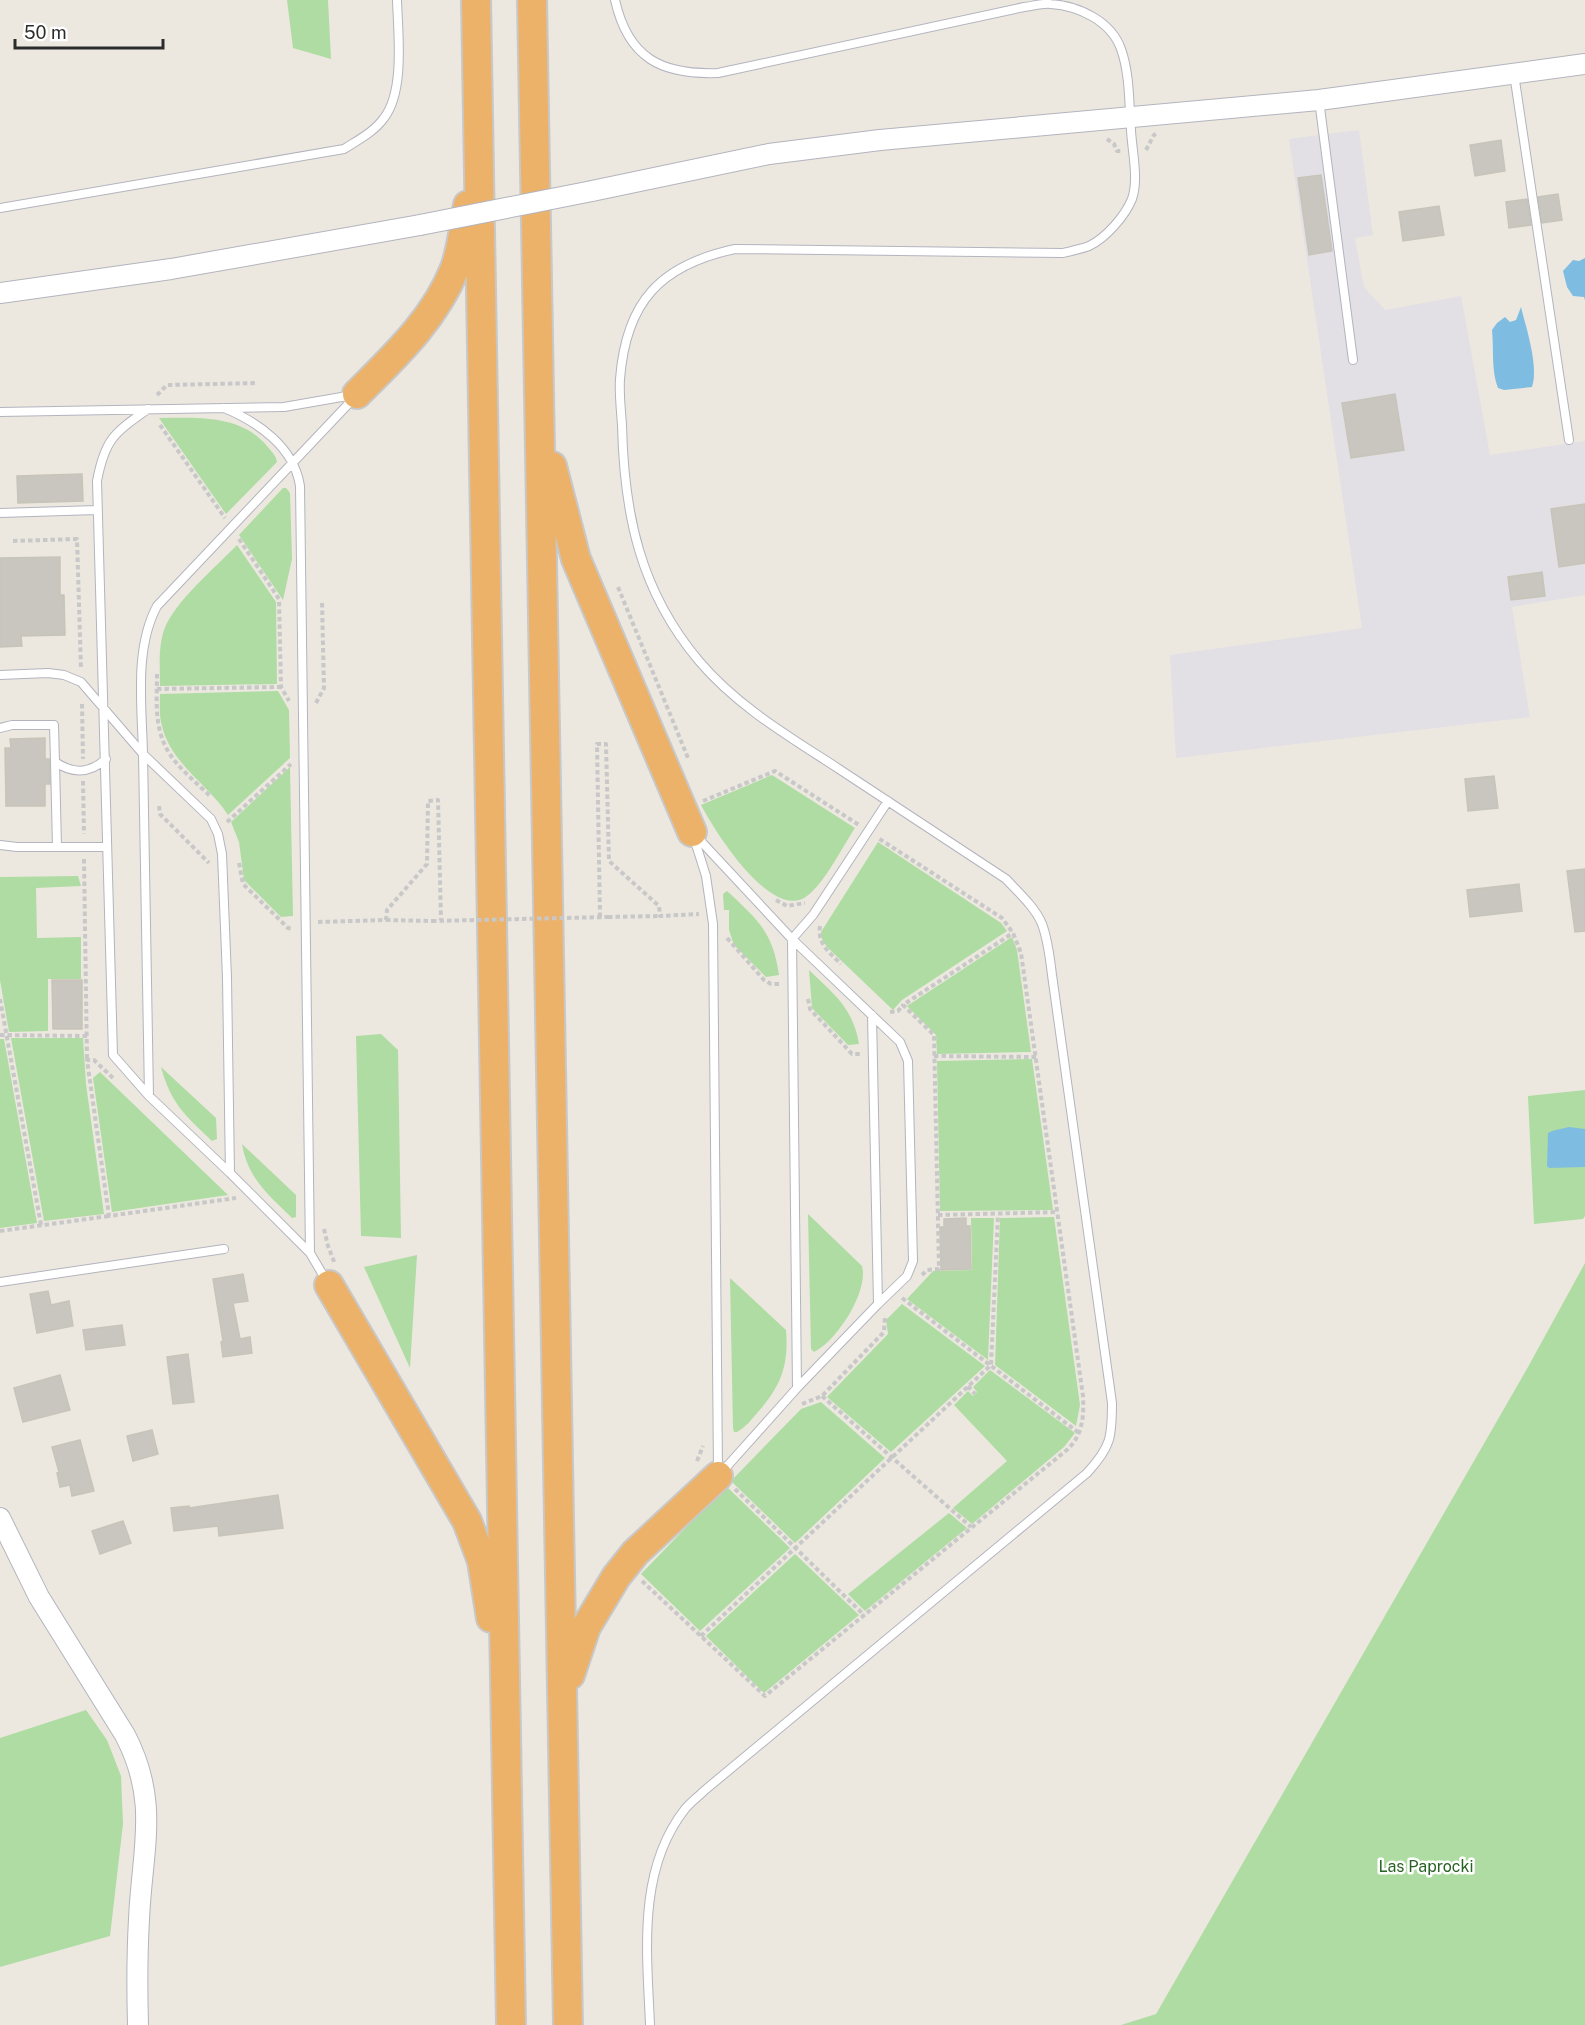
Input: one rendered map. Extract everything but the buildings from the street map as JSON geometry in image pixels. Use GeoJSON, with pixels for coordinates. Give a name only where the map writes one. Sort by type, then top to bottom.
{"type":"FeatureCollection","features":[{"type":"Feature","properties":{"kind":"highway"},"geometry":{"type":"LineString","coordinates":[[476,0],[511,2025]]}},
{"type":"Feature","properties":{"kind":"highway"},"geometry":{"type":"LineString","coordinates":[[532,0],[568,2025]]}},
{"type":"Feature","properties":{"kind":"highway"},"geometry":{"type":"LineString","coordinates":[[357,394],[425,322],[441,297],[456,266],[479,156]]}},
{"type":"Feature","properties":{"kind":"highway"},"geometry":{"type":"LineString","coordinates":[[539,412],[576,559],[692,832]]}},
{"type":"Feature","properties":{"kind":"highway"},"geometry":{"type":"LineString","coordinates":[[329,1285],[467,1521],[482,1560],[507,1718]]}},
{"type":"Feature","properties":{"kind":"highway"},"geometry":{"type":"LineString","coordinates":[[563,1697],[586,1626],[616,1577],[635,1553],[726,1482]]}},
{"type":"Feature","properties":{"kind":"street"},"geometry":{"type":"LineString","coordinates":[[0,293],[171,269],[420,225],[769,154],[880,140],[1319,100],[1585,64]]}},
{"type":"Feature","properties":{"kind":"street"},"geometry":{"type":"LineString","coordinates":[[2,1526],[39,1597],[137,1757],[147,1798],[139,1918],[138,2025]]}},
{"type":"Feature","properties":{"kind":"lane"},"geometry":{"type":"LineString","coordinates":[[0,208],[344,149],[376,127],[386,116],[397,80],[397,0]]}},
{"type":"Feature","properties":{"kind":"lane"},"geometry":{"type":"LineString","coordinates":[[615,0],[621,24],[633,44],[641,52],[649,59],[671,70],[693,74],[718,73],[1024,7],[1048,4],[1071,6],[1092,16],[1109,29],[1120,46],[1126,69],[1134,177],[1132,197],[1116,224],[1091,245],[1063,254],[735,249],[709,255],[690,262],[663,279],[642,303],[627,337],[622,359],[620,386],[627,505],[639,553],[656,594],[699,661],[732,695],[778,729],[1006,879],[1041,922],[1049,952],[1112,1402],[1112,1436],[1102,1457],[1087,1473],[686,1808],[672,1828],[656,1864],[648,1907],[650,2025]]}},
{"type":"Feature","properties":{"kind":"lane"},"geometry":{"type":"LineString","coordinates":[[1514,74],[1569,440]]}},
{"type":"Feature","properties":{"kind":"lane"},"geometry":{"type":"LineString","coordinates":[[1319,100],[1353,360]]}},
{"type":"Feature","properties":{"kind":"lane"},"geometry":{"type":"LineString","coordinates":[[0,411],[284,407],[357,394]]}},
{"type":"Feature","properties":{"kind":"lane"},"geometry":{"type":"LineString","coordinates":[[149,1096],[142,672],[150,619],[157,606],[357,394]]}},
{"type":"Feature","properties":{"kind":"lane"},"geometry":{"type":"LineString","coordinates":[[224,408],[247,418],[262,429],[293,461],[300,486],[310,1252]]}},
{"type":"Feature","properties":{"kind":"lane"},"geometry":{"type":"LineString","coordinates":[[148,409],[122,427],[110,441],[101,456],[97,481],[113,1055],[149,1096],[310,1252],[329,1285]]}},
{"type":"Feature","properties":{"kind":"lane"},"geometry":{"type":"LineString","coordinates":[[0,513],[97,510]]}},
{"type":"Feature","properties":{"kind":"lane"},"geometry":{"type":"LineString","coordinates":[[0,675],[48,673],[64,675],[81,682],[143,754],[211,819],[218,834],[222,864],[228,978],[230,1173]]}},
{"type":"Feature","properties":{"kind":"lane"},"geometry":{"type":"LineString","coordinates":[[0,728],[12,725],[54,725],[57,847]]}},
{"type":"Feature","properties":{"kind":"lane"},"geometry":{"type":"LineString","coordinates":[[55,762],[69,771],[83,771],[95,767],[106,759]]}},
{"type":"Feature","properties":{"kind":"lane"},"geometry":{"type":"LineString","coordinates":[[797,1388],[792,939],[813,915],[888,801]]}},
{"type":"Feature","properties":{"kind":"lane"},"geometry":{"type":"LineString","coordinates":[[692,832],[706,876],[713,924],[726,1482]]}},
{"type":"Feature","properties":{"kind":"lane"},"geometry":{"type":"LineString","coordinates":[[692,832],[792,939],[900,1042],[908,1061],[913,1261],[907,1276],[797,1388],[726,1482]]}},
{"type":"Feature","properties":{"kind":"lane"},"geometry":{"type":"LineString","coordinates":[[0,844],[17,847],[107,847]]}},
{"type":"Feature","properties":{"kind":"lane"},"geometry":{"type":"LineString","coordinates":[[872,1015],[878,1304]]}},
{"type":"Feature","properties":{"kind":"lane"},"geometry":{"type":"LineString","coordinates":[[0,1282],[224,1249]]}},
{"type":"Feature","properties":{"kind":"path"},"geometry":{"type":"LineString","coordinates":[[156,396],[167,385],[257,383]]}},
{"type":"Feature","properties":{"kind":"path"},"geometry":{"type":"LineString","coordinates":[[160,425],[279,599],[281,687],[293,709]]}},
{"type":"Feature","properties":{"kind":"path"},"geometry":{"type":"LineString","coordinates":[[230,546],[238,538]]}},
{"type":"Feature","properties":{"kind":"path"},"geometry":{"type":"LineString","coordinates":[[13,541],[77,539],[84,808],[87,1060],[109,1216]]}},
{"type":"Feature","properties":{"kind":"path"},"geometry":{"type":"LineString","coordinates":[[618,587],[687,752],[689,762]]}},
{"type":"Feature","properties":{"kind":"path"},"geometry":{"type":"LineString","coordinates":[[156,669],[158,725],[167,750],[218,805]]}},
{"type":"Feature","properties":{"kind":"path"},"geometry":{"type":"LineString","coordinates":[[157,689],[281,687]]}},
{"type":"Feature","properties":{"kind":"path"},"geometry":{"type":"LineString","coordinates":[[600,918],[597,744],[606,744],[609,861],[659,906],[660,916]]}},
{"type":"Feature","properties":{"kind":"path"},"geometry":{"type":"LineString","coordinates":[[230,828],[226,820],[294,761],[294,773]]}},
{"type":"Feature","properties":{"kind":"path"},"geometry":{"type":"LineString","coordinates":[[696,803],[775,771],[861,826],[855,835]]}},
{"type":"Feature","properties":{"kind":"path"},"geometry":{"type":"LineString","coordinates":[[143,797],[159,797],[160,814],[210,864],[239,863]]}},
{"type":"Feature","properties":{"kind":"path"},"geometry":{"type":"LineString","coordinates":[[386,920],[387,910],[427,864],[428,801],[438,800],[441,920]]}},
{"type":"Feature","properties":{"kind":"path"},"geometry":{"type":"LineString","coordinates":[[84,808],[106,808]]}},
{"type":"Feature","properties":{"kind":"path"},"geometry":{"type":"LineString","coordinates":[[640,1578],[765,1696],[1068,1449],[1079,1433],[1084,1416],[1083,1396],[1023,964],[1013,933],[1002,918],[877,837],[871,847]]}},
{"type":"Feature","properties":{"kind":"path"},"geometry":{"type":"LineString","coordinates":[[238,856],[243,884],[288,928],[296,929],[296,910],[317,910],[317,922],[600,918],[699,914],[699,924],[726,923],[728,941],[764,980],[771,984],[807,985],[810,1009],[852,1054],[872,1054]]}},
{"type":"Feature","properties":{"kind":"path"},"geometry":{"type":"LineString","coordinates":[[775,900],[787,906],[807,902]]}},
{"type":"Feature","properties":{"kind":"path"},"geometry":{"type":"LineString","coordinates":[[826,917],[820,927],[819,936],[826,950],[842,965]]}},
{"type":"Feature","properties":{"kind":"path"},"geometry":{"type":"LineString","coordinates":[[883,1005],[891,1012],[898,1011],[903,1005],[1013,933]]}},
{"type":"Feature","properties":{"kind":"path"},"geometry":{"type":"LineString","coordinates":[[0,999],[41,1225]]}},
{"type":"Feature","properties":{"kind":"path"},"geometry":{"type":"LineString","coordinates":[[903,1005],[934,1035],[939,1269],[927,1270],[920,1277]]}},
{"type":"Feature","properties":{"kind":"path"},"geometry":{"type":"LineString","coordinates":[[0,1035],[87,1036]]}},
{"type":"Feature","properties":{"kind":"path"},"geometry":{"type":"LineString","coordinates":[[934,1056],[1036,1057]]}},
{"type":"Feature","properties":{"kind":"path"},"geometry":{"type":"LineString","coordinates":[[87,1060],[94,1060],[120,1084]]}},
{"type":"Feature","properties":{"kind":"path"},"geometry":{"type":"LineString","coordinates":[[0,1231],[238,1197],[230,1190]]}},
{"type":"Feature","properties":{"kind":"path"},"geometry":{"type":"LineString","coordinates":[[938,1215],[1058,1212]]}},
{"type":"Feature","properties":{"kind":"path"},"geometry":{"type":"LineString","coordinates":[[701,1636],[991,1365],[998,1215]]}},
{"type":"Feature","properties":{"kind":"path"},"geometry":{"type":"LineString","coordinates":[[896,1304],[908,1291]]}},
{"type":"Feature","properties":{"kind":"path"},"geometry":{"type":"LineString","coordinates":[[901,1298],[1079,1433]]}},
{"type":"Feature","properties":{"kind":"path"},"geometry":{"type":"LineString","coordinates":[[798,1406],[822,1396],[884,1332],[884,1317],[890,1310]]}},
{"type":"Feature","properties":{"kind":"path"},"geometry":{"type":"LineString","coordinates":[[968,1386],[975,1394]]}},
{"type":"Feature","properties":{"kind":"path"},"geometry":{"type":"LineString","coordinates":[[822,1396],[971,1527]]}},
{"type":"Feature","properties":{"kind":"path"},"geometry":{"type":"LineString","coordinates":[[726,1482],[864,1615]]}},
{"type":"Feature","properties":{"kind":"shaded area"},"geometry":{"type":"Polygon","coordinates":[[[1359,130],[1373,235],[1355,238],[1364,287],[1385,310],[1461,296],[1490,455],[1585,441],[1585,595],[1512,607],[1530,717],[1176,758],[1170,655],[1362,628],[1289,139],[1359,130]]]}},
{"type":"Feature","properties":{"kind":"green space"},"geometry":{"type":"Polygon","coordinates":[[[287,0],[328,0],[331,59],[293,48],[287,0]]]}},
{"type":"Feature","properties":{"kind":"green space"},"geometry":{"type":"Polygon","coordinates":[[[159,418],[203,418],[231,423],[256,436],[273,453],[277,462],[226,514],[159,418]]]}},
{"type":"Feature","properties":{"kind":"green space"},"geometry":{"type":"Polygon","coordinates":[[[283,488],[290,493],[292,559],[283,600],[239,535],[283,488]]]}},
{"type":"Feature","properties":{"kind":"green space"},"geometry":{"type":"Polygon","coordinates":[[[237,545],[276,602],[277,684],[160,686],[161,644],[169,619],[207,574],[237,545]]]}},
{"type":"Feature","properties":{"kind":"green space"},"geometry":{"type":"Polygon","coordinates":[[[278,691],[289,710],[290,758],[228,815],[173,752],[161,722],[160,694],[278,691]]]}},
{"type":"Feature","properties":{"kind":"green space"},"geometry":{"type":"Polygon","coordinates":[[[290,767],[293,916],[281,917],[244,880],[239,842],[231,822],[290,767]]]}},
{"type":"Feature","properties":{"kind":"green space"},"geometry":{"type":"Polygon","coordinates":[[[772,775],[855,828],[820,883],[807,896],[793,901],[778,897],[762,886],[746,870],[718,834],[701,805],[772,775]]]}},
{"type":"Feature","properties":{"kind":"green space"},"geometry":{"type":"Polygon","coordinates":[[[878,842],[1001,923],[1007,931],[902,1000],[893,1010],[827,947],[821,932],[878,842]]]}},
{"type":"Feature","properties":{"kind":"green space"},"geometry":{"type":"Polygon","coordinates":[[[78,876],[81,886],[36,888],[37,938],[81,937],[81,979],[48,979],[48,1031],[9,1032],[0,980],[0,877],[78,876]]]}},
{"type":"Feature","properties":{"kind":"green space"},"geometry":{"type":"Polygon","coordinates":[[[727,891],[747,910],[768,937],[779,975],[766,977],[734,945],[729,930],[729,910],[724,910],[723,894],[727,891]]]}},
{"type":"Feature","properties":{"kind":"green space"},"geometry":{"type":"Polygon","coordinates":[[[1012,937],[1017,950],[1031,1052],[937,1054],[936,1035],[907,1006],[1012,937]]]}},
{"type":"Feature","properties":{"kind":"green space"},"geometry":{"type":"Polygon","coordinates":[[[809,970],[841,1002],[852,1021],[859,1044],[848,1045],[812,1008],[809,970]]]}},
{"type":"Feature","properties":{"kind":"green space"},"geometry":{"type":"Polygon","coordinates":[[[381,1034],[398,1050],[401,1238],[361,1236],[356,1036],[381,1034]]]}},
{"type":"Feature","properties":{"kind":"green space"},"geometry":{"type":"Polygon","coordinates":[[[11,1038],[83,1038],[86,1084],[104,1214],[44,1221],[11,1038]]]}},
{"type":"Feature","properties":{"kind":"green space"},"geometry":{"type":"Polygon","coordinates":[[[0,1039],[4,1039],[37,1223],[0,1228],[0,1039]]]}},
{"type":"Feature","properties":{"kind":"green space"},"geometry":{"type":"Polygon","coordinates":[[[1032,1059],[1053,1210],[940,1211],[937,1061],[1032,1059]]]}},
{"type":"Feature","properties":{"kind":"green space"},"geometry":{"type":"Polygon","coordinates":[[[161,1067],[216,1118],[217,1139],[212,1141],[180,1108],[169,1091],[161,1067]]]}},
{"type":"Feature","properties":{"kind":"green space"},"geometry":{"type":"Polygon","coordinates":[[[100,1072],[228,1195],[112,1212],[93,1078],[100,1072]]]}},
{"type":"Feature","properties":{"kind":"green space"},"geometry":{"type":"Polygon","coordinates":[[[1585,1090],[1585,1216],[1583,1219],[1534,1224],[1528,1096],[1585,1090]]]}},
{"type":"Feature","properties":{"kind":"green space"},"geometry":{"type":"Polygon","coordinates":[[[242,1144],[296,1195],[296,1217],[292,1218],[260,1185],[249,1167],[242,1144]]]}},
{"type":"Feature","properties":{"kind":"green space"},"geometry":{"type":"Polygon","coordinates":[[[808,1214],[862,1266],[863,1277],[861,1289],[849,1315],[832,1338],[814,1352],[811,1349],[808,1214]]]}},
{"type":"Feature","properties":{"kind":"green space"},"geometry":{"type":"Polygon","coordinates":[[[1054,1217],[1080,1405],[1076,1426],[995,1365],[1000,1218],[1054,1217]]]}},
{"type":"Feature","properties":{"kind":"green space"},"geometry":{"type":"Polygon","coordinates":[[[971,1218],[994,1218],[988,1360],[907,1299],[933,1271],[972,1270],[971,1218]]]}},
{"type":"Feature","properties":{"kind":"green space"},"geometry":{"type":"Polygon","coordinates":[[[417,1255],[410,1368],[364,1267],[417,1255]]]}},
{"type":"Feature","properties":{"kind":"green space","name":"Las Paprocki"},"geometry":{"type":"Polygon","coordinates":[[[1585,1263],[1585,2025],[1121,2025],[1156,2014],[1528,1367],[1585,1263]]]}},
{"type":"Feature","properties":{"kind":"green space"},"geometry":{"type":"Polygon","coordinates":[[[730,1278],[786,1330],[787,1343],[785,1364],[778,1384],[758,1412],[746,1426],[737,1432],[734,1432],[733,1428],[730,1278]]]}},
{"type":"Feature","properties":{"kind":"green space"},"geometry":{"type":"Polygon","coordinates":[[[902,1304],[985,1366],[891,1452],[827,1397],[888,1334],[886,1320],[902,1304]]]}},
{"type":"Feature","properties":{"kind":"green space"},"geometry":{"type":"Polygon","coordinates":[[[990,1370],[1075,1433],[1064,1447],[972,1524],[953,1508],[1007,1461],[954,1405],[968,1391],[973,1396],[977,1392],[973,1387],[990,1370]]]}},
{"type":"Feature","properties":{"kind":"green space"},"geometry":{"type":"Polygon","coordinates":[[[821,1402],[885,1458],[795,1543],[731,1481],[801,1409],[821,1402]]]}},
{"type":"Feature","properties":{"kind":"green space"},"geometry":{"type":"Polygon","coordinates":[[[726,1486],[790,1548],[700,1631],[641,1574],[726,1486]]]}},
{"type":"Feature","properties":{"kind":"green space"},"geometry":{"type":"Polygon","coordinates":[[[949,1513],[967,1528],[865,1611],[848,1594],[949,1513]]]}},
{"type":"Feature","properties":{"kind":"green space"},"geometry":{"type":"Polygon","coordinates":[[[795,1554],[859,1615],[764,1693],[706,1636],[795,1554]]]}},
{"type":"Feature","properties":{"kind":"green space"},"geometry":{"type":"Polygon","coordinates":[[[86,1710],[107,1740],[121,1776],[123,1824],[110,1936],[0,1967],[0,1738],[86,1710]]]}},
{"type":"Feature","properties":{"kind":"water"},"geometry":{"type":"Polygon","coordinates":[[[1585,258],[1585,300],[1584,297],[1573,296],[1567,287],[1563,271],[1573,260],[1579,261],[1585,258]]]}},
{"type":"Feature","properties":{"kind":"water"},"geometry":{"type":"Polygon","coordinates":[[[1521,307],[1529,336],[1534,378],[1532,387],[1504,390],[1498,388],[1494,374],[1492,330],[1505,317],[1510,322],[1516,320],[1521,307]]]}},
{"type":"Feature","properties":{"kind":"water"},"geometry":{"type":"Polygon","coordinates":[[[1569,1127],[1585,1129],[1585,1167],[1549,1168],[1547,1166],[1548,1133],[1569,1127]]]}}]}
